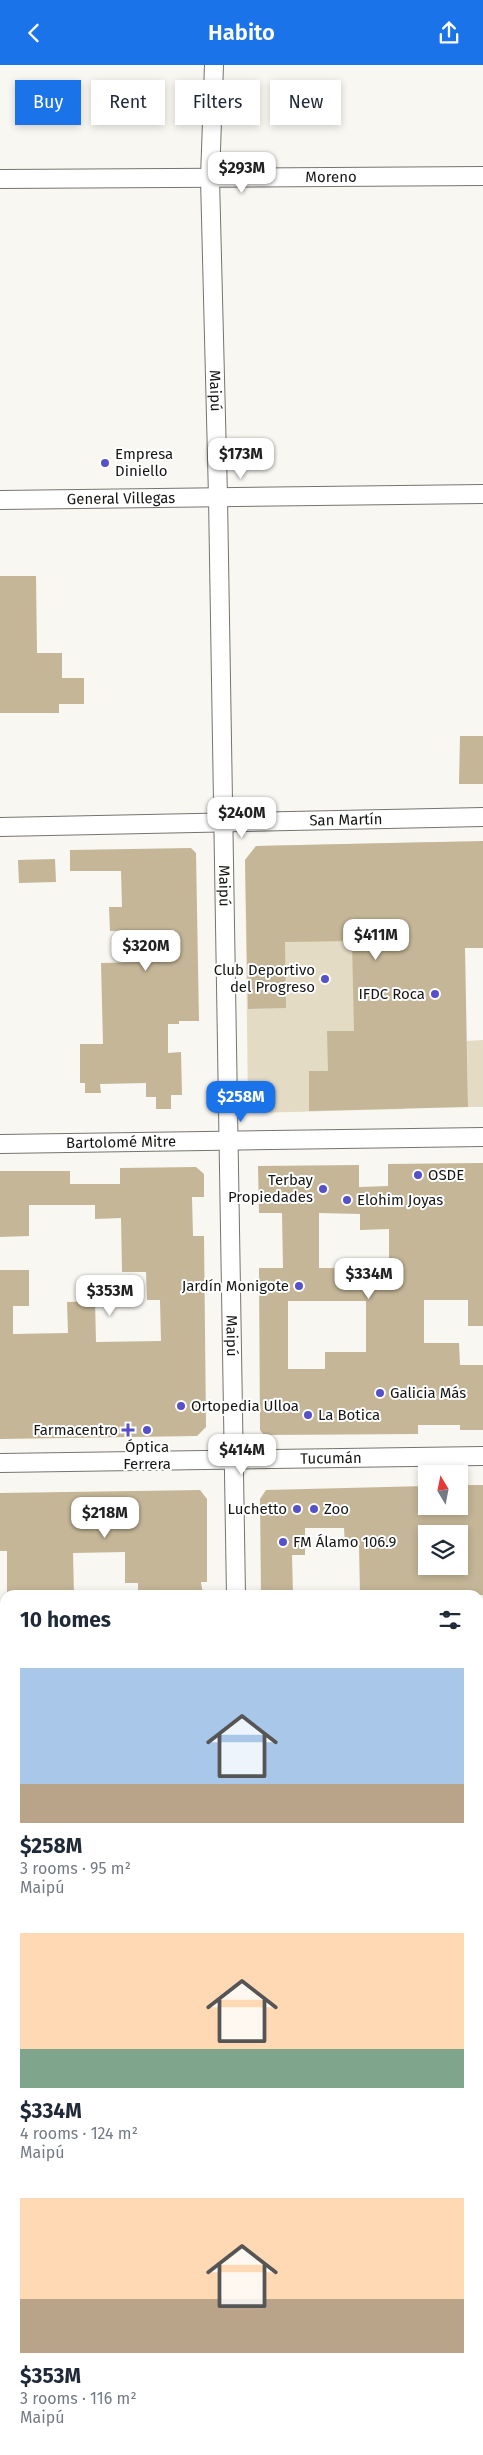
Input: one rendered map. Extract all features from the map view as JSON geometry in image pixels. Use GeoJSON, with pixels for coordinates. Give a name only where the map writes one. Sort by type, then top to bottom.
{"type":"FeatureCollection","features":[{"type":"Feature","properties":{"kind":"street","name":"Maipú"},"geometry":{"type":"LineString","coordinates":[[214,65],[210,178],[218,497],[227,1140],[235,1460],[236,1590]]}},
{"type":"Feature","properties":{"kind":"street","name":"Moreno"},"geometry":{"type":"LineString","coordinates":[[0,179],[483,176]]}},
{"type":"Feature","properties":{"kind":"street","name":"General Villegas"},"geometry":{"type":"LineString","coordinates":[[0,500],[483,494]]}},
{"type":"Feature","properties":{"kind":"street","name":"San Martín"},"geometry":{"type":"LineString","coordinates":[[0,827],[223,824],[483,817]]}},
{"type":"Feature","properties":{"kind":"street","name":"Bartolomé Mitre"},"geometry":{"type":"LineString","coordinates":[[0,1144],[483,1137]]}},
{"type":"Feature","properties":{"kind":"street","name":"Tucumán"},"geometry":{"type":"LineString","coordinates":[[0,1463],[483,1456]]}},
{"type":"Feature","properties":{"kind":"shaded area","name":"Club Deportivo del Progreso"},"geometry":{"type":"Polygon","coordinates":[[[432,842],[434,949],[403,950],[405,1109],[254,1113],[248,1106],[245,860],[256,846],[432,842]]]}},
{"type":"Feature","properties":{"kind":"shaded area"},"geometry":{"type":"Polygon","coordinates":[[[483,1040],[483,1107],[468,1107],[467,1041],[483,1040]]]}},
{"type":"Feature","properties":{"kind":"building"},"geometry":{"type":"Polygon","coordinates":[[[0,576],[36,576],[37,653],[62,653],[62,678],[84,678],[84,704],[59,704],[59,713],[0,713],[0,576]]]}},
{"type":"Feature","properties":{"kind":"building"},"geometry":{"type":"Polygon","coordinates":[[[460,736],[483,736],[483,784],[459,784],[460,736]]]}},
{"type":"Feature","properties":{"kind":"building","name":"Club Deportivo del Progreso"},"geometry":{"type":"Polygon","coordinates":[[[483,841],[483,948],[465,948],[468,1107],[309,1111],[309,1071],[328,1071],[327,1031],[354,1031],[352,941],[285,942],[286,1008],[248,1009],[245,860],[256,846],[483,841]]]}},
{"type":"Feature","properties":{"kind":"building"},"geometry":{"type":"Polygon","coordinates":[[[191,848],[196,853],[199,1021],[179,1021],[179,1024],[168,1024],[168,1053],[181,1052],[182,1095],[171,1095],[171,1109],[156,1109],[156,1097],[146,1097],[146,1083],[100,1084],[101,1093],[85,1093],[85,1083],[80,1083],[80,1044],[103,1044],[101,963],[175,961],[174,930],[110,931],[109,907],[122,907],[121,871],[70,871],[70,850],[191,848]]]}},
{"type":"Feature","properties":{"kind":"building"},"geometry":{"type":"Polygon","coordinates":[[[55,859],[56,882],[19,883],[18,860],[55,859]]]}},
{"type":"Feature","properties":{"kind":"building"},"geometry":{"type":"Polygon","coordinates":[[[483,1163],[483,1326],[468,1326],[468,1300],[424,1300],[424,1343],[459,1343],[460,1365],[483,1365],[483,1430],[460,1430],[460,1425],[418,1425],[418,1434],[264,1435],[260,1430],[259,1268],[283,1268],[282,1213],[259,1213],[258,1166],[359,1165],[359,1187],[388,1186],[388,1164],[483,1163]],[[319,1213],[319,1268],[339,1268],[339,1272],[389,1271],[389,1229],[360,1230],[360,1214],[319,1213]],[[288,1301],[288,1369],[325,1369],[325,1352],[366,1352],[366,1301],[288,1301]]]}},
{"type":"Feature","properties":{"kind":"building"},"geometry":{"type":"Polygon","coordinates":[[[196,1167],[204,1174],[204,1197],[192,1197],[193,1236],[204,1236],[206,1427],[197,1436],[0,1439],[0,1270],[29,1270],[29,1306],[13,1306],[13,1334],[68,1333],[67,1302],[95,1301],[96,1342],[161,1341],[160,1300],[147,1300],[146,1272],[122,1272],[121,1218],[95,1219],[95,1205],[29,1205],[29,1236],[0,1237],[0,1171],[70,1171],[70,1184],[120,1184],[120,1168],[196,1167]]]}},
{"type":"Feature","properties":{"kind":"building"},"geometry":{"type":"Polygon","coordinates":[[[468,1485],[483,1485],[483,1590],[360,1590],[359,1545],[345,1545],[344,1528],[305,1528],[305,1555],[292,1555],[293,1590],[261,1590],[260,1499],[266,1490],[418,1486],[418,1515],[468,1515],[468,1485]]]}},
{"type":"Feature","properties":{"kind":"building"},"geometry":{"type":"Polygon","coordinates":[[[200,1490],[207,1499],[207,1582],[201,1582],[202,1590],[138,1590],[138,1583],[125,1583],[125,1552],[73,1553],[74,1590],[7,1590],[7,1551],[0,1551],[0,1493],[200,1490]]]}},
{"type":"Feature","properties":{"kind":"place","name":"Empresa Diniello"},"geometry":{"type":"Point","coordinates":[105,463]}},
{"type":"Feature","properties":{"kind":"place","name":"Club Deportivo del Progreso"},"geometry":{"type":"Point","coordinates":[325,979]}},
{"type":"Feature","properties":{"kind":"place","name":"IFDC Roca"},"geometry":{"type":"Point","coordinates":[435,994]}},
{"type":"Feature","properties":{"kind":"place","name":"OSDE"},"geometry":{"type":"Point","coordinates":[418,1175]}},
{"type":"Feature","properties":{"kind":"place","name":"Terbay Propiedades"},"geometry":{"type":"Point","coordinates":[323,1189]}},
{"type":"Feature","properties":{"kind":"place","name":"Elohim Joyas"},"geometry":{"type":"Point","coordinates":[347,1200]}},
{"type":"Feature","properties":{"kind":"place","name":"Jardín Monigote"},"geometry":{"type":"Point","coordinates":[299,1286]}},
{"type":"Feature","properties":{"kind":"place","name":"Galicia Más"},"geometry":{"type":"Point","coordinates":[380,1393]}},
{"type":"Feature","properties":{"kind":"place","name":"Ortopedia Ulloa"},"geometry":{"type":"Point","coordinates":[181,1406]}},
{"type":"Feature","properties":{"kind":"place","name":"La Botica"},"geometry":{"type":"Point","coordinates":[308,1415]}},
{"type":"Feature","properties":{"kind":"place","name":"Farmacentro"},"geometry":{"type":"Point","coordinates":[128,1430]}},
{"type":"Feature","properties":{"kind":"place","name":"Óptica Ferrera"},"geometry":{"type":"Point","coordinates":[147,1430]}},
{"type":"Feature","properties":{"kind":"place","name":"Luchetto"},"geometry":{"type":"Point","coordinates":[297,1509]}},
{"type":"Feature","properties":{"kind":"place","name":"Zoo"},"geometry":{"type":"Point","coordinates":[314,1509]}},
{"type":"Feature","properties":{"kind":"place","name":"FM Álamo 106.9"},"geometry":{"type":"Point","coordinates":[283,1542]}}]}
